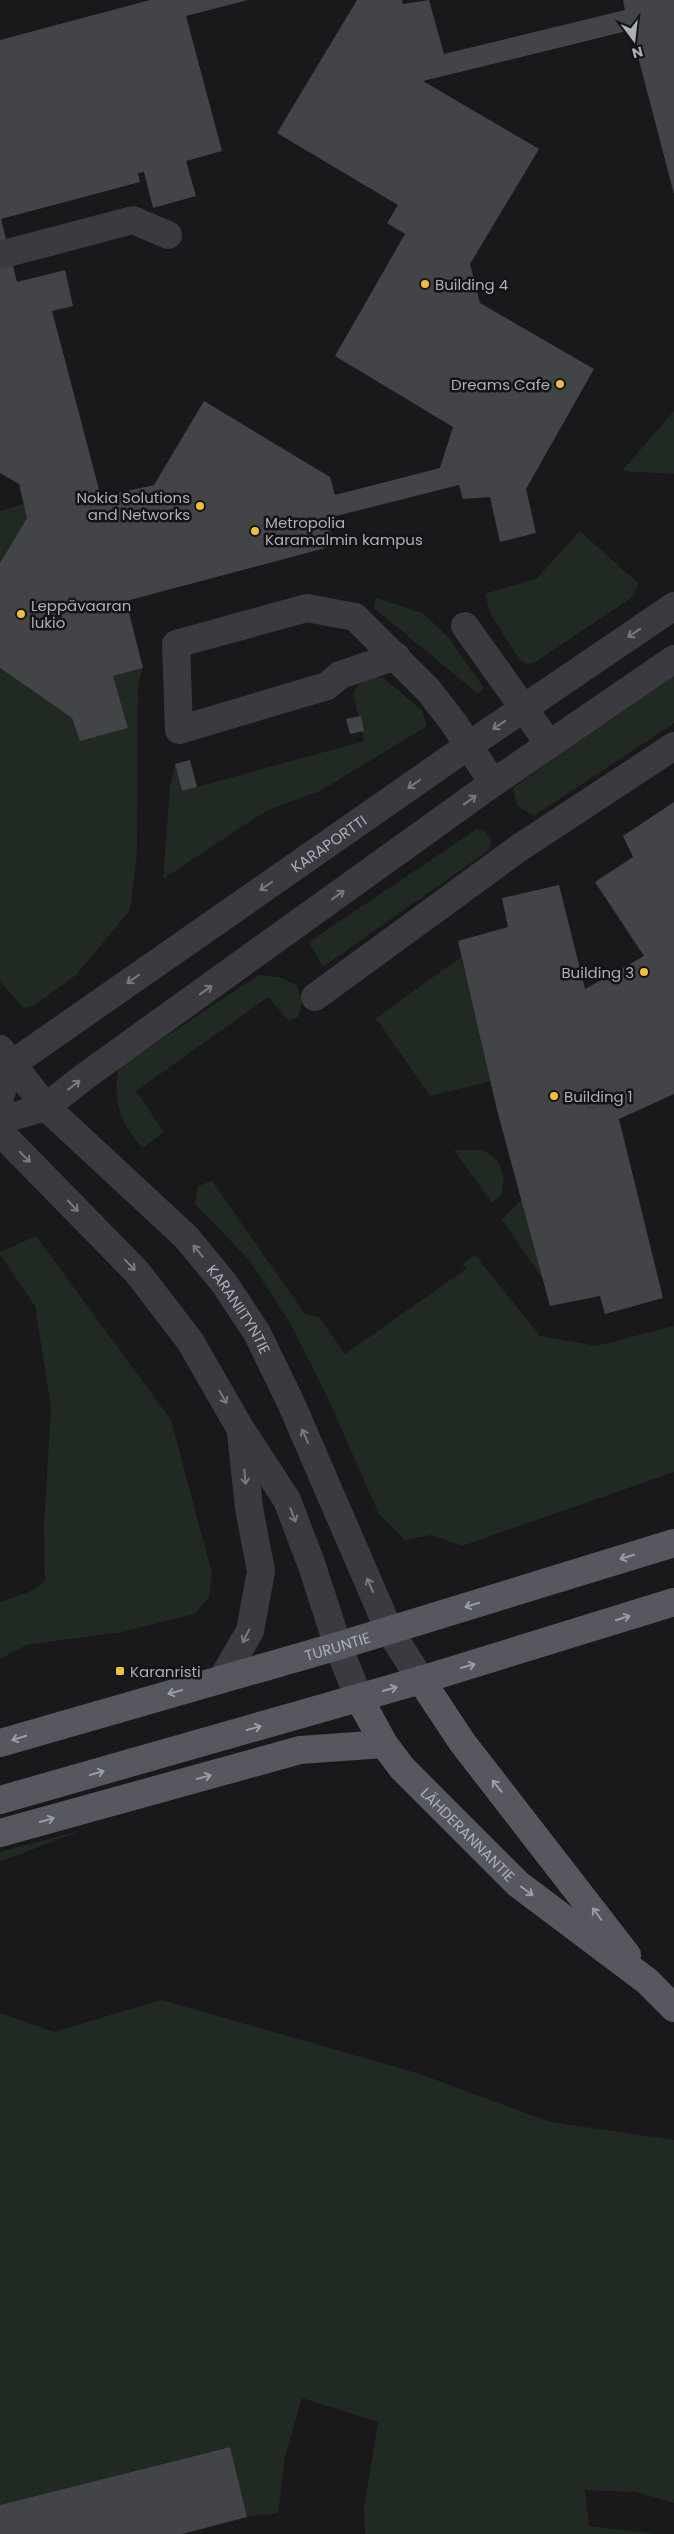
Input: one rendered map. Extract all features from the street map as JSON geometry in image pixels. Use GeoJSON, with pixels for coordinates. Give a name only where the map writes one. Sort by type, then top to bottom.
{"type":"FeatureCollection","features":[{"type":"Feature","properties":{"kind":"main road","name":"TURUNTIE"},"geometry":{"type":"LineString","coordinates":[[0,1743],[338,1646],[674,1543]]}},
{"type":"Feature","properties":{"kind":"main road"},"geometry":{"type":"LineString","coordinates":[[0,1800],[421,1680],[674,1602]]}},
{"type":"Feature","properties":{"kind":"main road","name":"LÄHDERANNANTIE"},"geometry":{"type":"LineString","coordinates":[[421,1680],[462,1742],[556,1860],[647,1981],[674,2008]]}},
{"type":"Feature","properties":{"kind":"main road","name":"LÄHDERANNANTIE"},"geometry":{"type":"LineString","coordinates":[[359,1698],[384,1744],[402,1768],[518,1884],[647,1981]]}},
{"type":"Feature","properties":{"kind":"main road"},"geometry":{"type":"LineString","coordinates":[[0,1832],[300,1750],[384,1744]]}},
{"type":"Feature","properties":{"kind":"street"},"geometry":{"type":"LineString","coordinates":[[0,255],[133,220],[168,235]]}},
{"type":"Feature","properties":{"kind":"street","name":"KARAPORTTI"},"geometry":{"type":"LineString","coordinates":[[6,1056],[674,606]]}},
{"type":"Feature","properties":{"kind":"street"},"geometry":{"type":"LineString","coordinates":[[396,656],[340,675],[327,686],[179,730],[176,644],[307,608],[355,618],[396,656],[429,691],[492,783]]}},
{"type":"Feature","properties":{"kind":"street"},"geometry":{"type":"LineString","coordinates":[[466,626],[549,744]]}},
{"type":"Feature","properties":{"kind":"street"},"geometry":{"type":"LineString","coordinates":[[0,1120],[46,1108],[84,1078],[492,783],[674,659]]}},
{"type":"Feature","properties":{"kind":"street"},"geometry":{"type":"LineString","coordinates":[[315,997],[519,848],[674,746]]}},
{"type":"Feature","properties":{"kind":"street"},"geometry":{"type":"LineString","coordinates":[[0,1096],[6,1056]]}},
{"type":"Feature","properties":{"kind":"street","name":"KARANIITYNTIE"},"geometry":{"type":"LineString","coordinates":[[6,1056],[46,1108],[186,1237],[224,1283],[257,1333],[291,1403],[389,1630]]}},
{"type":"Feature","properties":{"kind":"street"},"geometry":{"type":"LineString","coordinates":[[0,1132],[137,1272],[190,1341],[240,1428],[287,1500],[311,1563],[338,1646]]}},
{"type":"Feature","properties":{"kind":"street"},"geometry":{"type":"LineString","coordinates":[[222,1679],[250,1631],[261,1571],[249,1508],[240,1428]]}},
{"type":"Feature","properties":{"kind":"street","name":"LÄHDERANNANTIE"},"geometry":{"type":"LineString","coordinates":[[389,1630],[421,1680]]}},
{"type":"Feature","properties":{"kind":"street","name":"LÄHDERANNANTIE"},"geometry":{"type":"LineString","coordinates":[[338,1646],[359,1698]]}},
{"type":"Feature","properties":{"kind":"shaded area"},"geometry":{"type":"Polygon","coordinates":[[[674,411],[674,474],[622,471],[674,411]]]}},
{"type":"Feature","properties":{"kind":"shaded area"},"geometry":{"type":"Polygon","coordinates":[[[24,504],[27,518],[0,563],[0,511],[24,504]]]}},
{"type":"Feature","properties":{"kind":"shaded area"},"geometry":{"type":"Polygon","coordinates":[[[580,531],[639,584],[631,598],[534,663],[527,664],[520,660],[491,615],[485,594],[537,578],[580,531]]]}},
{"type":"Feature","properties":{"kind":"shaded area"},"geometry":{"type":"Polygon","coordinates":[[[376,598],[424,614],[448,637],[484,688],[477,693],[374,608],[376,598]]]}},
{"type":"Feature","properties":{"kind":"shaded area"},"geometry":{"type":"Polygon","coordinates":[[[0,668],[72,718],[80,741],[128,728],[113,676],[143,668],[138,684],[137,855],[130,910],[76,975],[34,1006],[23,1008],[0,981],[0,668]]]}},
{"type":"Feature","properties":{"kind":"shaded area"},"geometry":{"type":"Polygon","coordinates":[[[674,670],[674,723],[534,816],[517,806],[513,788],[674,670]]]}},
{"type":"Feature","properties":{"kind":"shaded area"},"geometry":{"type":"Polygon","coordinates":[[[367,676],[383,678],[422,710],[427,726],[320,791],[266,811],[163,879],[170,787],[175,764],[182,791],[364,741],[353,692],[367,676]]]}},
{"type":"Feature","properties":{"kind":"shaded area"},"geometry":{"type":"Polygon","coordinates":[[[477,829],[484,830],[491,841],[489,850],[323,967],[309,942],[477,829]]]}},
{"type":"Feature","properties":{"kind":"shaded area"},"geometry":{"type":"Polygon","coordinates":[[[461,957],[492,1081],[430,1096],[376,1018],[461,957]]]}},
{"type":"Feature","properties":{"kind":"shaded area"},"geometry":{"type":"Polygon","coordinates":[[[259,975],[279,977],[297,985],[302,1001],[298,1017],[289,1021],[268,997],[136,1091],[164,1132],[142,1148],[123,1120],[120,1111],[117,1092],[118,1068],[259,975]]]}},
{"type":"Feature","properties":{"kind":"shaded area"},"geometry":{"type":"Polygon","coordinates":[[[454,1150],[483,1150],[498,1161],[504,1178],[501,1195],[492,1203],[454,1150]]]}},
{"type":"Feature","properties":{"kind":"shaded area"},"geometry":{"type":"Polygon","coordinates":[[[212,1181],[305,1314],[319,1317],[345,1354],[466,1269],[463,1264],[475,1255],[540,1336],[596,1346],[674,1326],[674,1472],[462,1546],[432,1535],[405,1540],[379,1514],[326,1394],[289,1321],[249,1260],[195,1204],[198,1186],[212,1181]]]}},
{"type":"Feature","properties":{"kind":"shaded area"},"geometry":{"type":"Polygon","coordinates":[[[522,1199],[543,1279],[502,1220],[522,1199]]]}},
{"type":"Feature","properties":{"kind":"shaded area"},"geometry":{"type":"Polygon","coordinates":[[[36,1236],[171,1420],[212,1573],[209,1597],[195,1614],[121,1632],[26,1645],[0,1659],[0,1602],[29,1592],[45,1582],[44,1527],[51,1407],[35,1306],[0,1254],[0,1252],[36,1236]]]}},
{"type":"Feature","properties":{"kind":"shaded area"},"geometry":{"type":"Polygon","coordinates":[[[82,1830],[0,1862],[0,1852],[82,1830]]]}},
{"type":"Feature","properties":{"kind":"shaded area"},"geometry":{"type":"Polygon","coordinates":[[[161,2000],[417,2073],[550,2122],[674,2140],[674,2503],[636,2492],[585,2490],[589,2526],[657,2534],[365,2534],[364,2507],[378,2422],[302,2398],[285,2456],[278,2513],[247,2517],[229,2447],[0,2505],[0,2013],[54,2032],[161,2000]]]}},
{"type":"Feature","properties":{"kind":"building"},"geometry":{"type":"Polygon","coordinates":[[[150,0],[248,0],[186,16],[222,151],[186,161],[196,196],[153,208],[144,172],[138,173],[140,182],[1,219],[17,282],[65,270],[73,306],[52,311],[101,497],[154,485],[204,401],[330,477],[335,495],[440,468],[453,427],[335,356],[405,234],[387,223],[398,205],[277,133],[357,0],[402,0],[403,4],[429,0],[444,54],[625,10],[623,0],[674,0],[674,194],[631,30],[423,81],[539,149],[470,264],[480,303],[594,369],[526,489],[536,533],[500,542],[490,497],[463,499],[459,485],[328,518],[333,546],[126,601],[143,668],[113,676],[128,728],[80,741],[72,718],[0,668],[0,563],[27,518],[19,484],[0,473],[0,40],[150,0]]]}},
{"type":"Feature","properties":{"kind":"building"},"geometry":{"type":"Polygon","coordinates":[[[361,716],[364,731],[350,734],[346,719],[361,716]]]}},
{"type":"Feature","properties":{"kind":"building"},"geometry":{"type":"Polygon","coordinates":[[[190,760],[197,787],[182,791],[175,764],[190,760]]]}},
{"type":"Feature","properties":{"kind":"building","name":"Building 1"},"geometry":{"type":"Polygon","coordinates":[[[674,802],[674,1094],[619,1119],[663,1298],[605,1314],[600,1296],[550,1306],[497,1110],[458,941],[508,927],[502,898],[559,885],[585,989],[644,956],[595,882],[633,857],[623,836],[674,802]]]}},
{"type":"Feature","properties":{"kind":"building"},"geometry":{"type":"Polygon","coordinates":[[[230,2447],[247,2517],[182,2534],[0,2534],[0,2505],[230,2447]]]}},
{"type":"Feature","properties":{"kind":"place","name":"Building 4"},"geometry":{"type":"Point","coordinates":[425,284]}},
{"type":"Feature","properties":{"kind":"place","name":"Dreams Cafe"},"geometry":{"type":"Point","coordinates":[560,384]}},
{"type":"Feature","properties":{"kind":"place","name":"Nokia Solutions and Networks"},"geometry":{"type":"Point","coordinates":[200,506]}},
{"type":"Feature","properties":{"kind":"place","name":"Metropolia Karamalmin kampus"},"geometry":{"type":"Point","coordinates":[255,531]}},
{"type":"Feature","properties":{"kind":"place","name":"Leppävaaran lukio"},"geometry":{"type":"Point","coordinates":[21,614]}},
{"type":"Feature","properties":{"kind":"place","name":"Building 3"},"geometry":{"type":"Point","coordinates":[644,972]}},
{"type":"Feature","properties":{"kind":"place","name":"Building 1"},"geometry":{"type":"Point","coordinates":[554,1096]}},
{"type":"Feature","properties":{"kind":"place","name":"Karanristi"},"geometry":{"type":"Point","coordinates":[120,1671]}}]}
